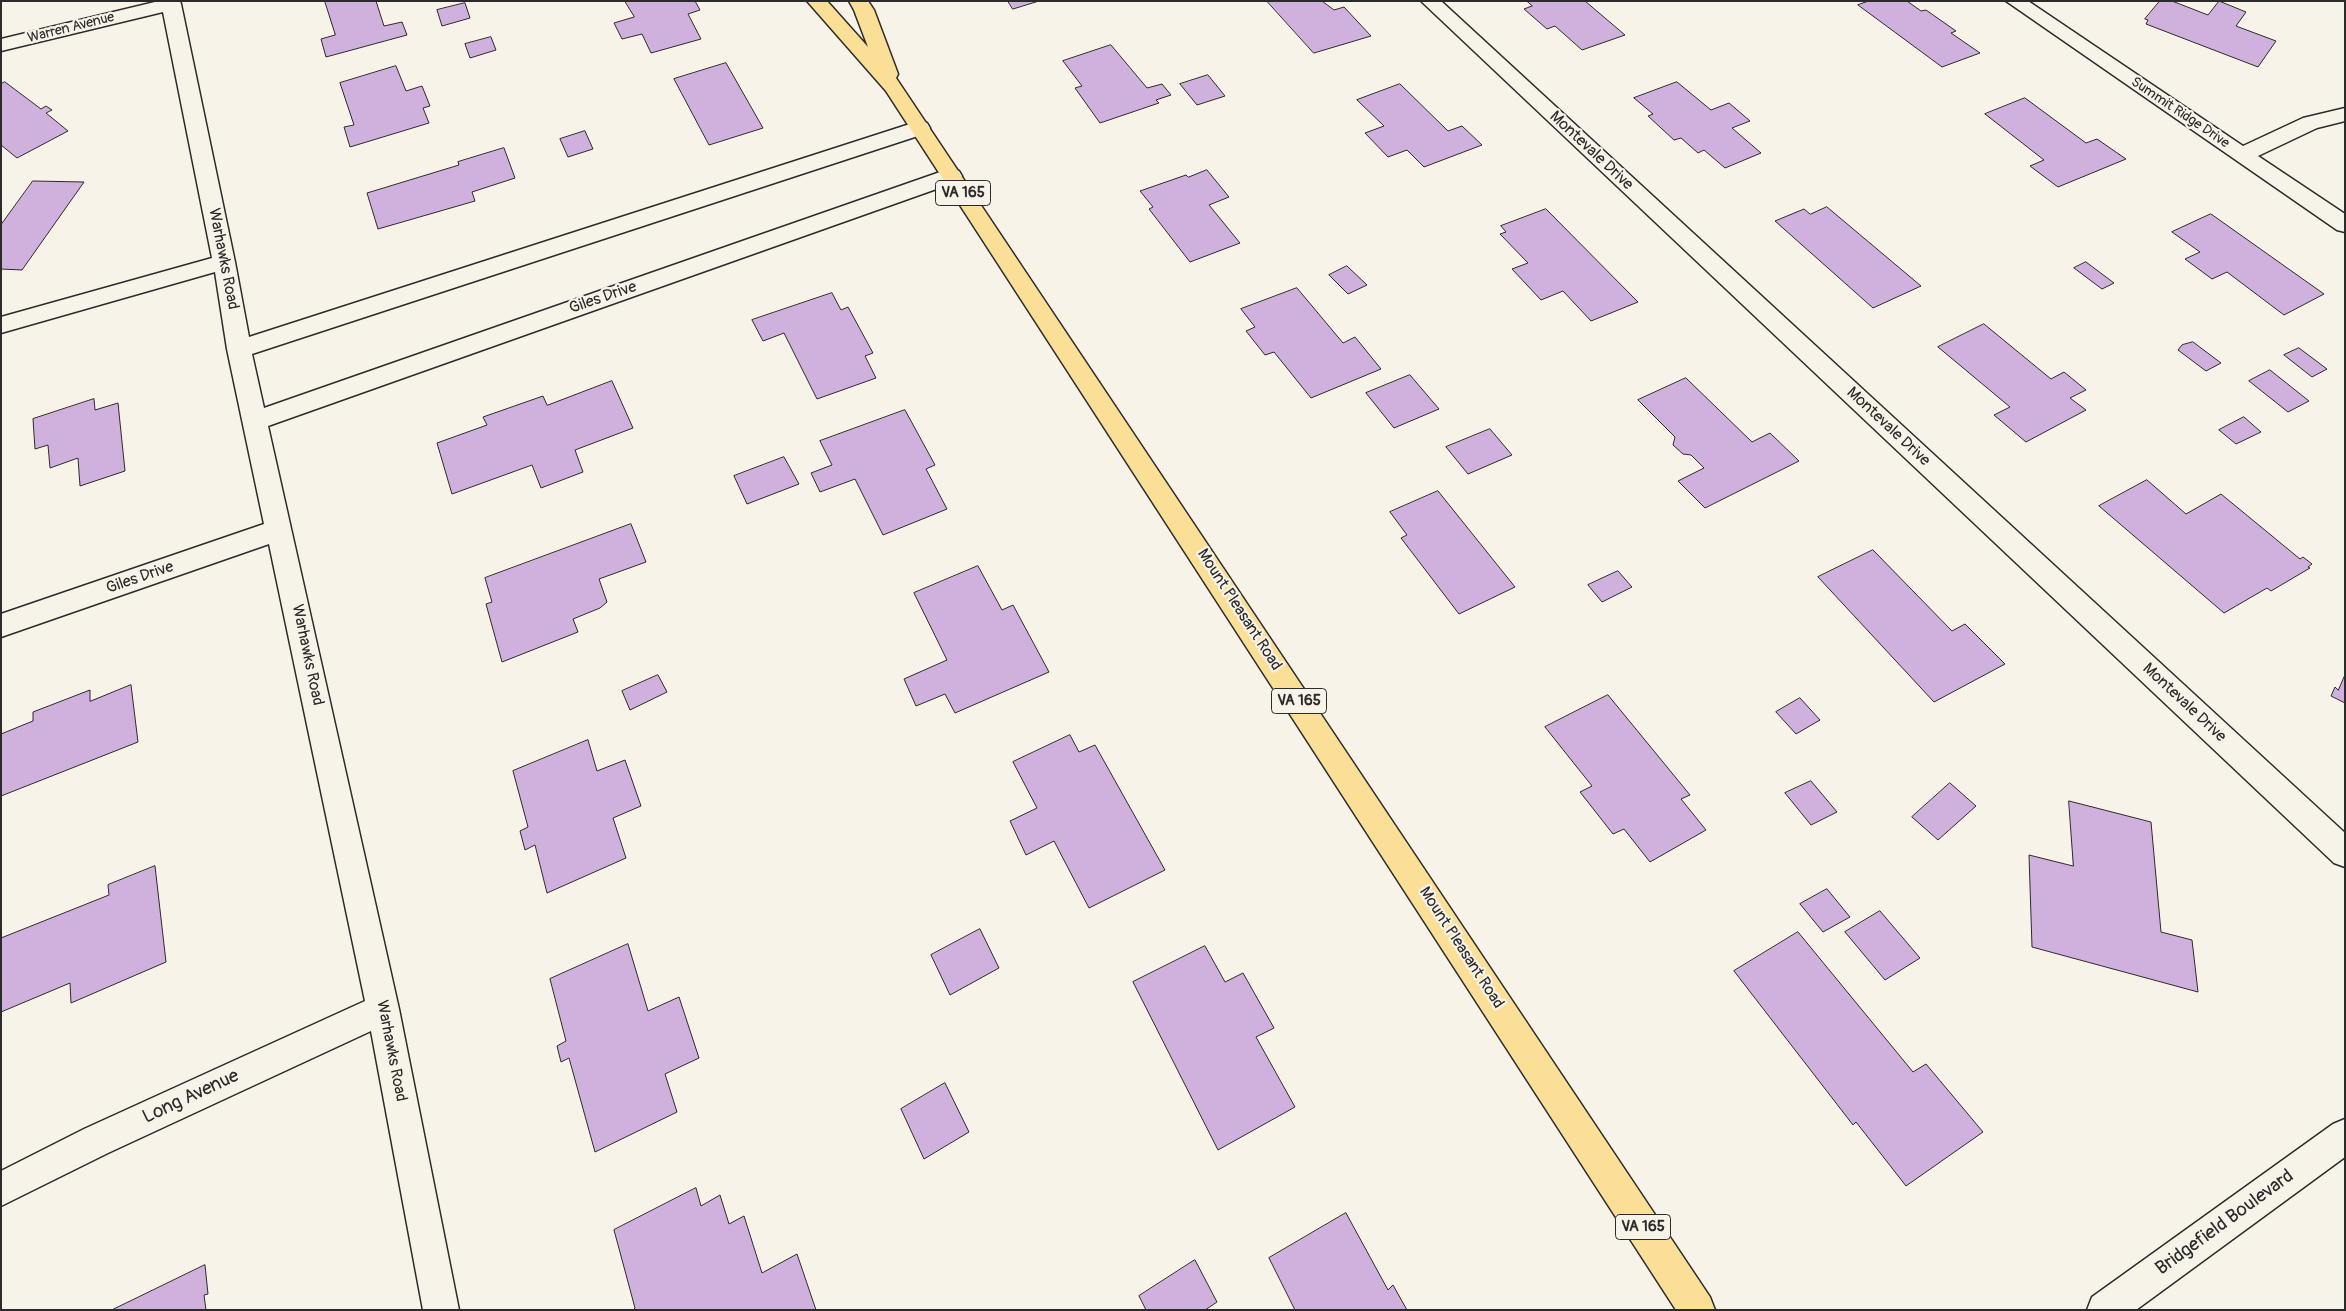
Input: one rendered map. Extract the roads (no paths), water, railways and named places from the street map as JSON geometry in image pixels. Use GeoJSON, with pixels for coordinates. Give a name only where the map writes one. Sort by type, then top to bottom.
{"type":"FeatureCollection","features":[{"type":"Feature","properties":{"kind":"highway","name":"Mount Pleasant Road"},"geometry":{"type":"LineString","coordinates":[[816,1],[893,87],[1285,680],[1697,1310]]}},
{"type":"Feature","properties":{"kind":"highway","name":"Mount Pleasant Road"},"geometry":{"type":"LineString","coordinates":[[858,1],[864,10],[893,87]]}},
{"type":"Feature","properties":{"kind":"street","name":"Montevale Drive"},"geometry":{"type":"LineString","coordinates":[[1430,1],[2345,853]]}},
{"type":"Feature","properties":{"kind":"street","name":"Summit Ridge Drive"},"geometry":{"type":"LineString","coordinates":[[2015,1],[2345,225]]}},
{"type":"Feature","properties":{"kind":"street","name":"Warren Avenue"},"geometry":{"type":"LineString","coordinates":[[1,45],[170,2]]}},
{"type":"Feature","properties":{"kind":"street","name":"Warhawks Road"},"geometry":{"type":"LineString","coordinates":[[170,2],[224,262],[239,349],[383,1009],[441,1310]]}},
{"type":"Feature","properties":{"kind":"street"},"geometry":{"type":"LineString","coordinates":[[2242,155],[2310,123],[2345,114]]}},
{"type":"Feature","properties":{"kind":"street"},"geometry":{"type":"LineString","coordinates":[[239,349],[920,128]]}},
{"type":"Feature","properties":{"kind":"street","name":"Giles Drive"},"geometry":{"type":"LineString","coordinates":[[255,421],[951,176]]}},
{"type":"Feature","properties":{"kind":"street"},"geometry":{"type":"LineString","coordinates":[[1,325],[224,262]]}},
{"type":"Feature","properties":{"kind":"street","name":"Giles Drive"},"geometry":{"type":"LineString","coordinates":[[1,626],[280,530]]}},
{"type":"Feature","properties":{"kind":"street","name":"Long Avenue"},"geometry":{"type":"LineString","coordinates":[[1,1189],[96,1141],[383,1009]]}},
{"type":"Feature","properties":{"kind":"street","name":"Bridgefield Boulevard"},"geometry":{"type":"LineString","coordinates":[[2105,1310],[2345,1136]]}}]}
